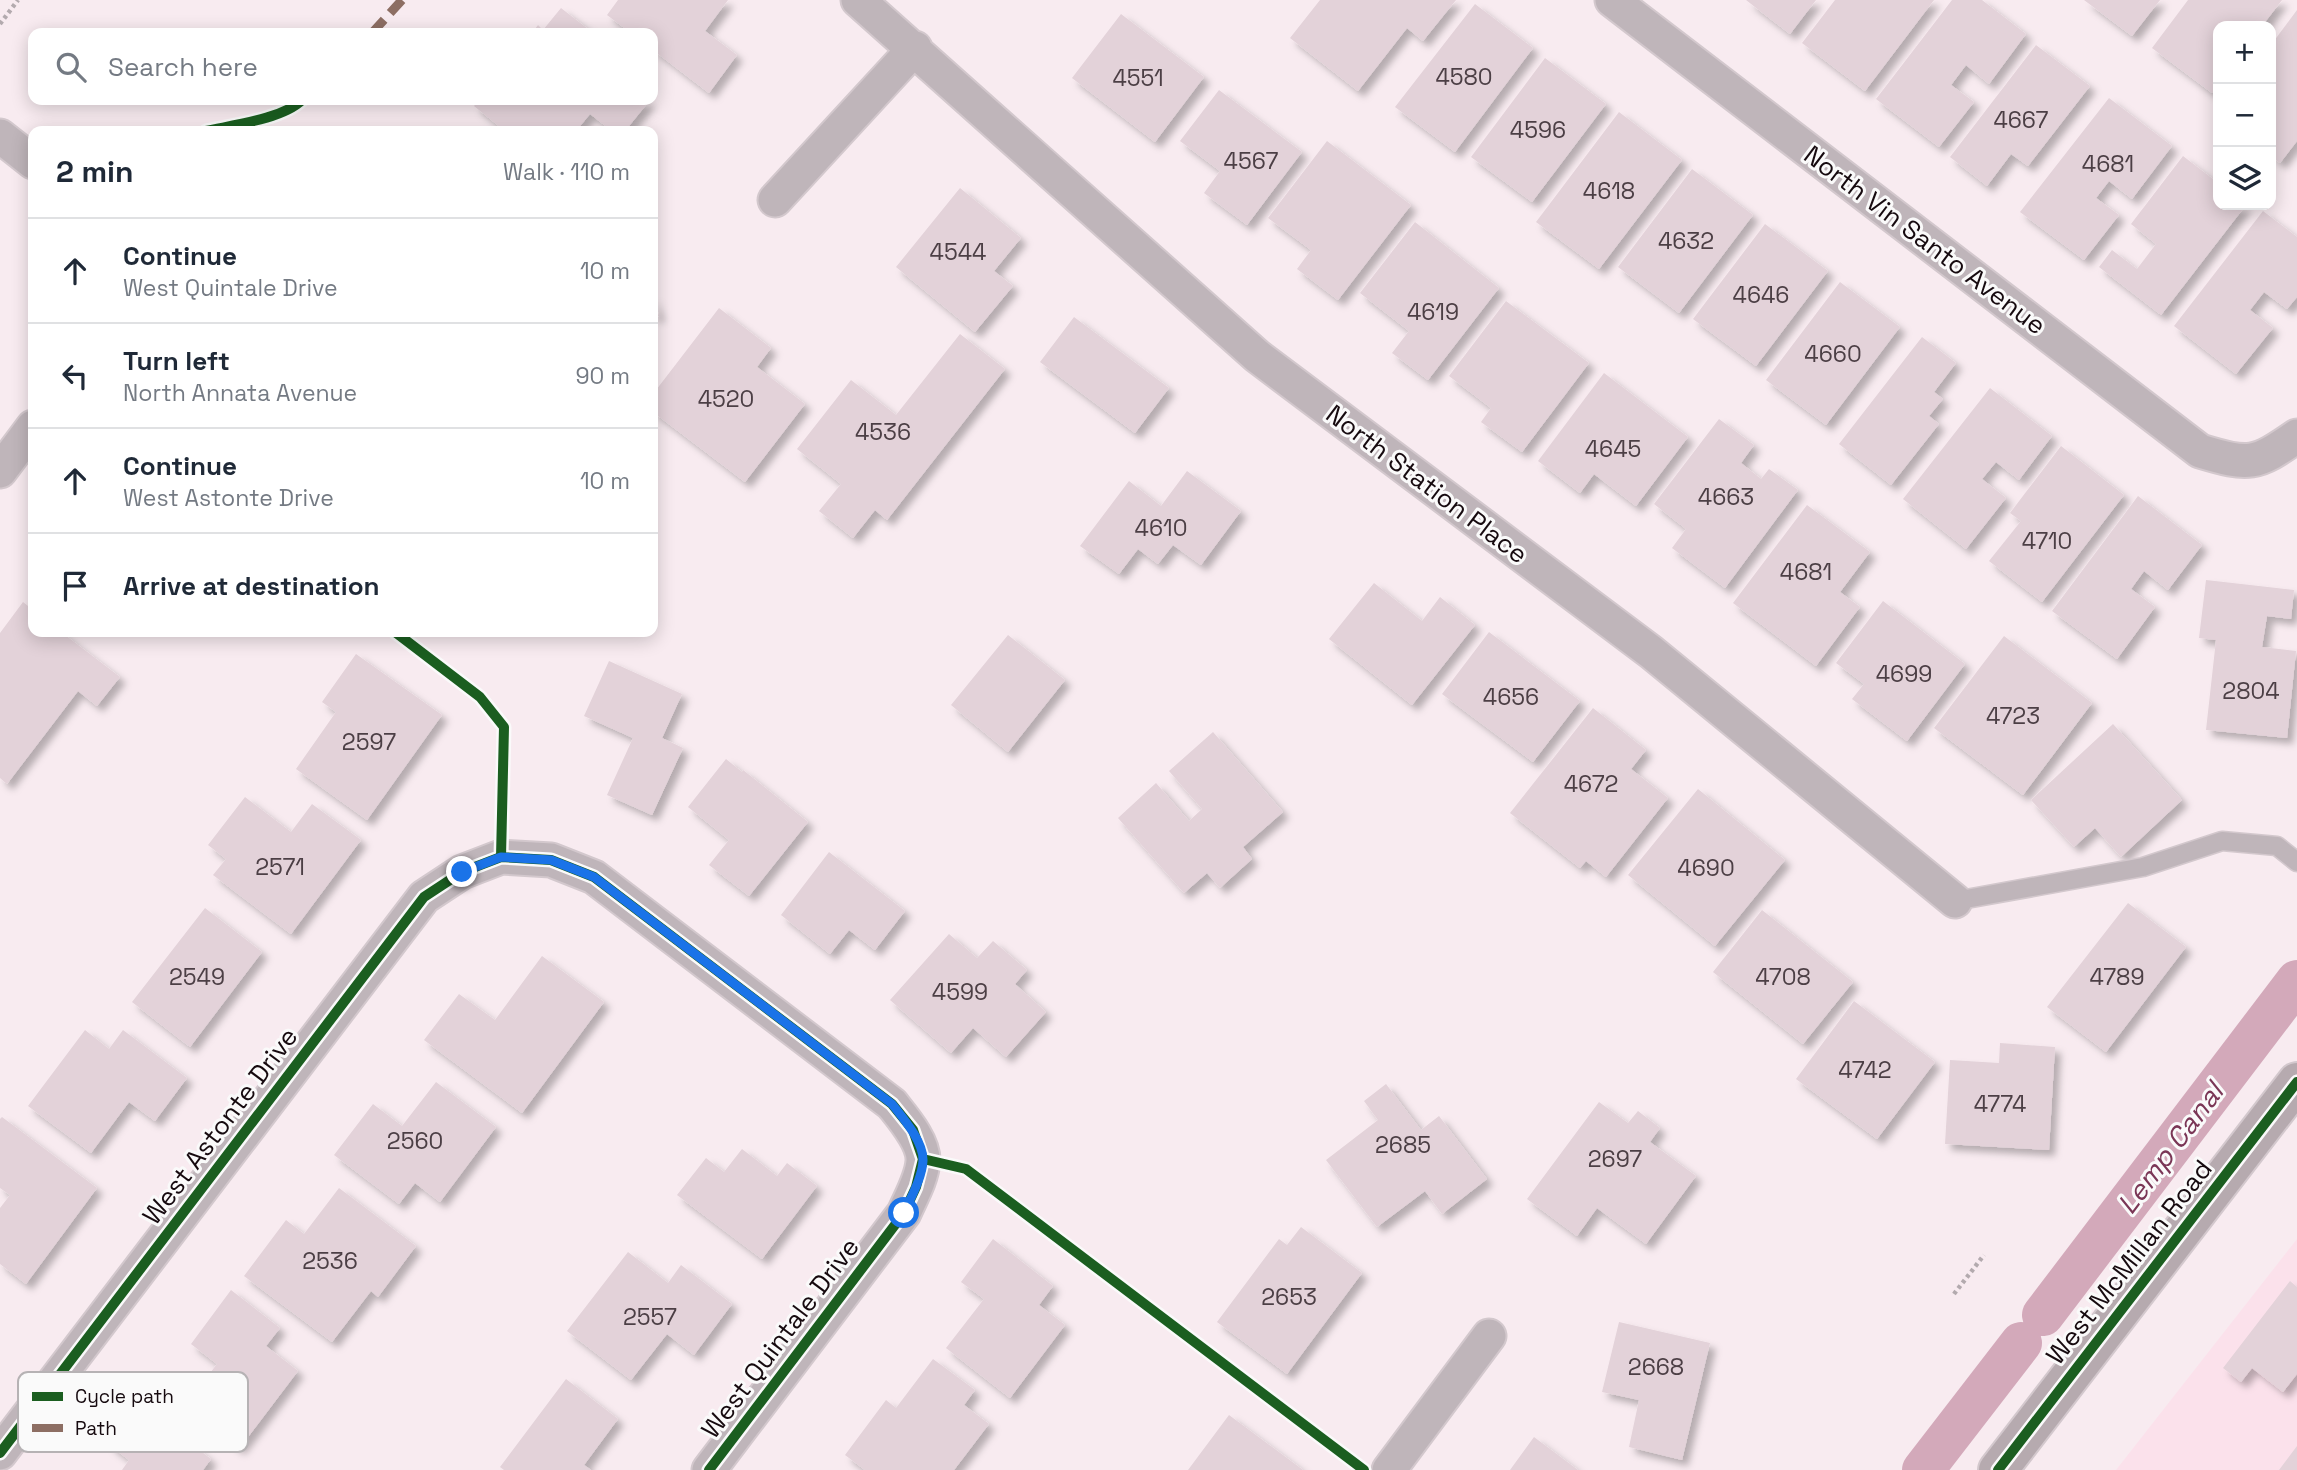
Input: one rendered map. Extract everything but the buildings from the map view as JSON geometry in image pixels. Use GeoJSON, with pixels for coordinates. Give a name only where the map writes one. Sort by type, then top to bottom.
{"type":"FeatureCollection","features":[{"type":"Feature","properties":{"kind":"main road","name":"West McMillan Road"},"geometry":{"type":"LineString","coordinates":[[1998,1470],[2297,1082]]}},
{"type":"Feature","properties":{"kind":"street","name":"North Station Place"},"geometry":{"type":"LineString","coordinates":[[858,0],[915,48],[1257,356],[1651,652],[1955,901]]}},
{"type":"Feature","properties":{"kind":"street","name":"North Vin Santo Avenue"},"geometry":{"type":"LineString","coordinates":[[1612,0],[2200,451],[2246,462],[2269,455],[2297,436]]}},
{"type":"Feature","properties":{"kind":"street"},"geometry":{"type":"LineString","coordinates":[[775,200],[915,48]]}},
{"type":"Feature","properties":{"kind":"street"},"geometry":{"type":"LineString","coordinates":[[0,136],[28,158]]}},
{"type":"Feature","properties":{"kind":"street"},"geometry":{"type":"LineString","coordinates":[[0,471],[28,434]]}},
{"type":"Feature","properties":{"kind":"street","name":"West Quintale Drive"},"geometry":{"type":"LineString","coordinates":[[501,857],[551,860],[594,877],[892,1104],[913,1130],[923,1159],[916,1187],[904,1213],[709,1470]]}},
{"type":"Feature","properties":{"kind":"street","name":"West Astonte Drive"},"geometry":{"type":"LineString","coordinates":[[62,1372],[424,897],[462,872],[501,857]]}},
{"type":"Feature","properties":{"kind":"street"},"geometry":{"type":"LineString","coordinates":[[1389,1470],[1489,1336]]}},
{"type":"Feature","properties":{"kind":"street","name":"West Astonte Drive"},"geometry":{"type":"LineString","coordinates":[[0,1453],[18,1429]]}},
{"type":"Feature","properties":{"kind":"lane"},"geometry":{"type":"LineString","coordinates":[[1955,901],[2143,867],[2222,841],[2277,846],[2297,862]]}},
{"type":"Feature","properties":{"kind":"path"},"geometry":{"type":"LineString","coordinates":[[0,24],[18,0]]}},
{"type":"Feature","properties":{"kind":"path"},"geometry":{"type":"LineString","coordinates":[[1954,1294],[1984,1255]]}},
{"type":"Feature","properties":{"kind":"shaded area"},"geometry":{"type":"Polygon","coordinates":[[[2297,1239],[2297,1470],[2116,1470],[2297,1239]]]}},
{"type":"Feature","properties":{"kind":"waterway","name":"Lemp Canal"},"geometry":{"type":"LineString","coordinates":[[2043,1315],[2297,981]]}},
{"type":"Feature","properties":{"kind":"waterway","name":"Lemp Canal"},"geometry":{"type":"LineString","coordinates":[[1923,1470],[2021,1343]]}},
{"type":"Feature","properties":{"kind":"marked path"},"geometry":{"type":"LineString","coordinates":[[377,28],[402,0]]}},
{"type":"Feature","properties":{"kind":"cycle path"},"geometry":{"type":"LineString","coordinates":[[232,126],[270,117],[296,105]]}},
{"type":"Feature","properties":{"kind":"cycle path"},"geometry":{"type":"LineString","coordinates":[[402,637],[480,697],[504,727],[501,857]]}},
{"type":"Feature","properties":{"kind":"cycle path"},"geometry":{"type":"LineString","coordinates":[[62,1372],[424,897],[462,872],[501,857],[551,860],[594,877],[892,1104],[913,1130],[923,1159]]}},
{"type":"Feature","properties":{"kind":"cycle path"},"geometry":{"type":"LineString","coordinates":[[1998,1470],[2297,1082]]}},
{"type":"Feature","properties":{"kind":"cycle path"},"geometry":{"type":"LineString","coordinates":[[923,1159],[966,1169],[1364,1470]]}},
{"type":"Feature","properties":{"kind":"cycle path"},"geometry":{"type":"LineString","coordinates":[[709,1470],[904,1213],[916,1187],[923,1159]]}},
{"type":"Feature","properties":{"kind":"cycle path"},"geometry":{"type":"LineString","coordinates":[[0,1453],[18,1429]]}},
{"type":"Feature","properties":{"kind":"route"},"geometry":{"type":"LineString","coordinates":[[462,872],[501,857],[551,860],[594,877],[892,1104],[913,1130],[923,1159],[916,1187],[904,1213]]}}]}
